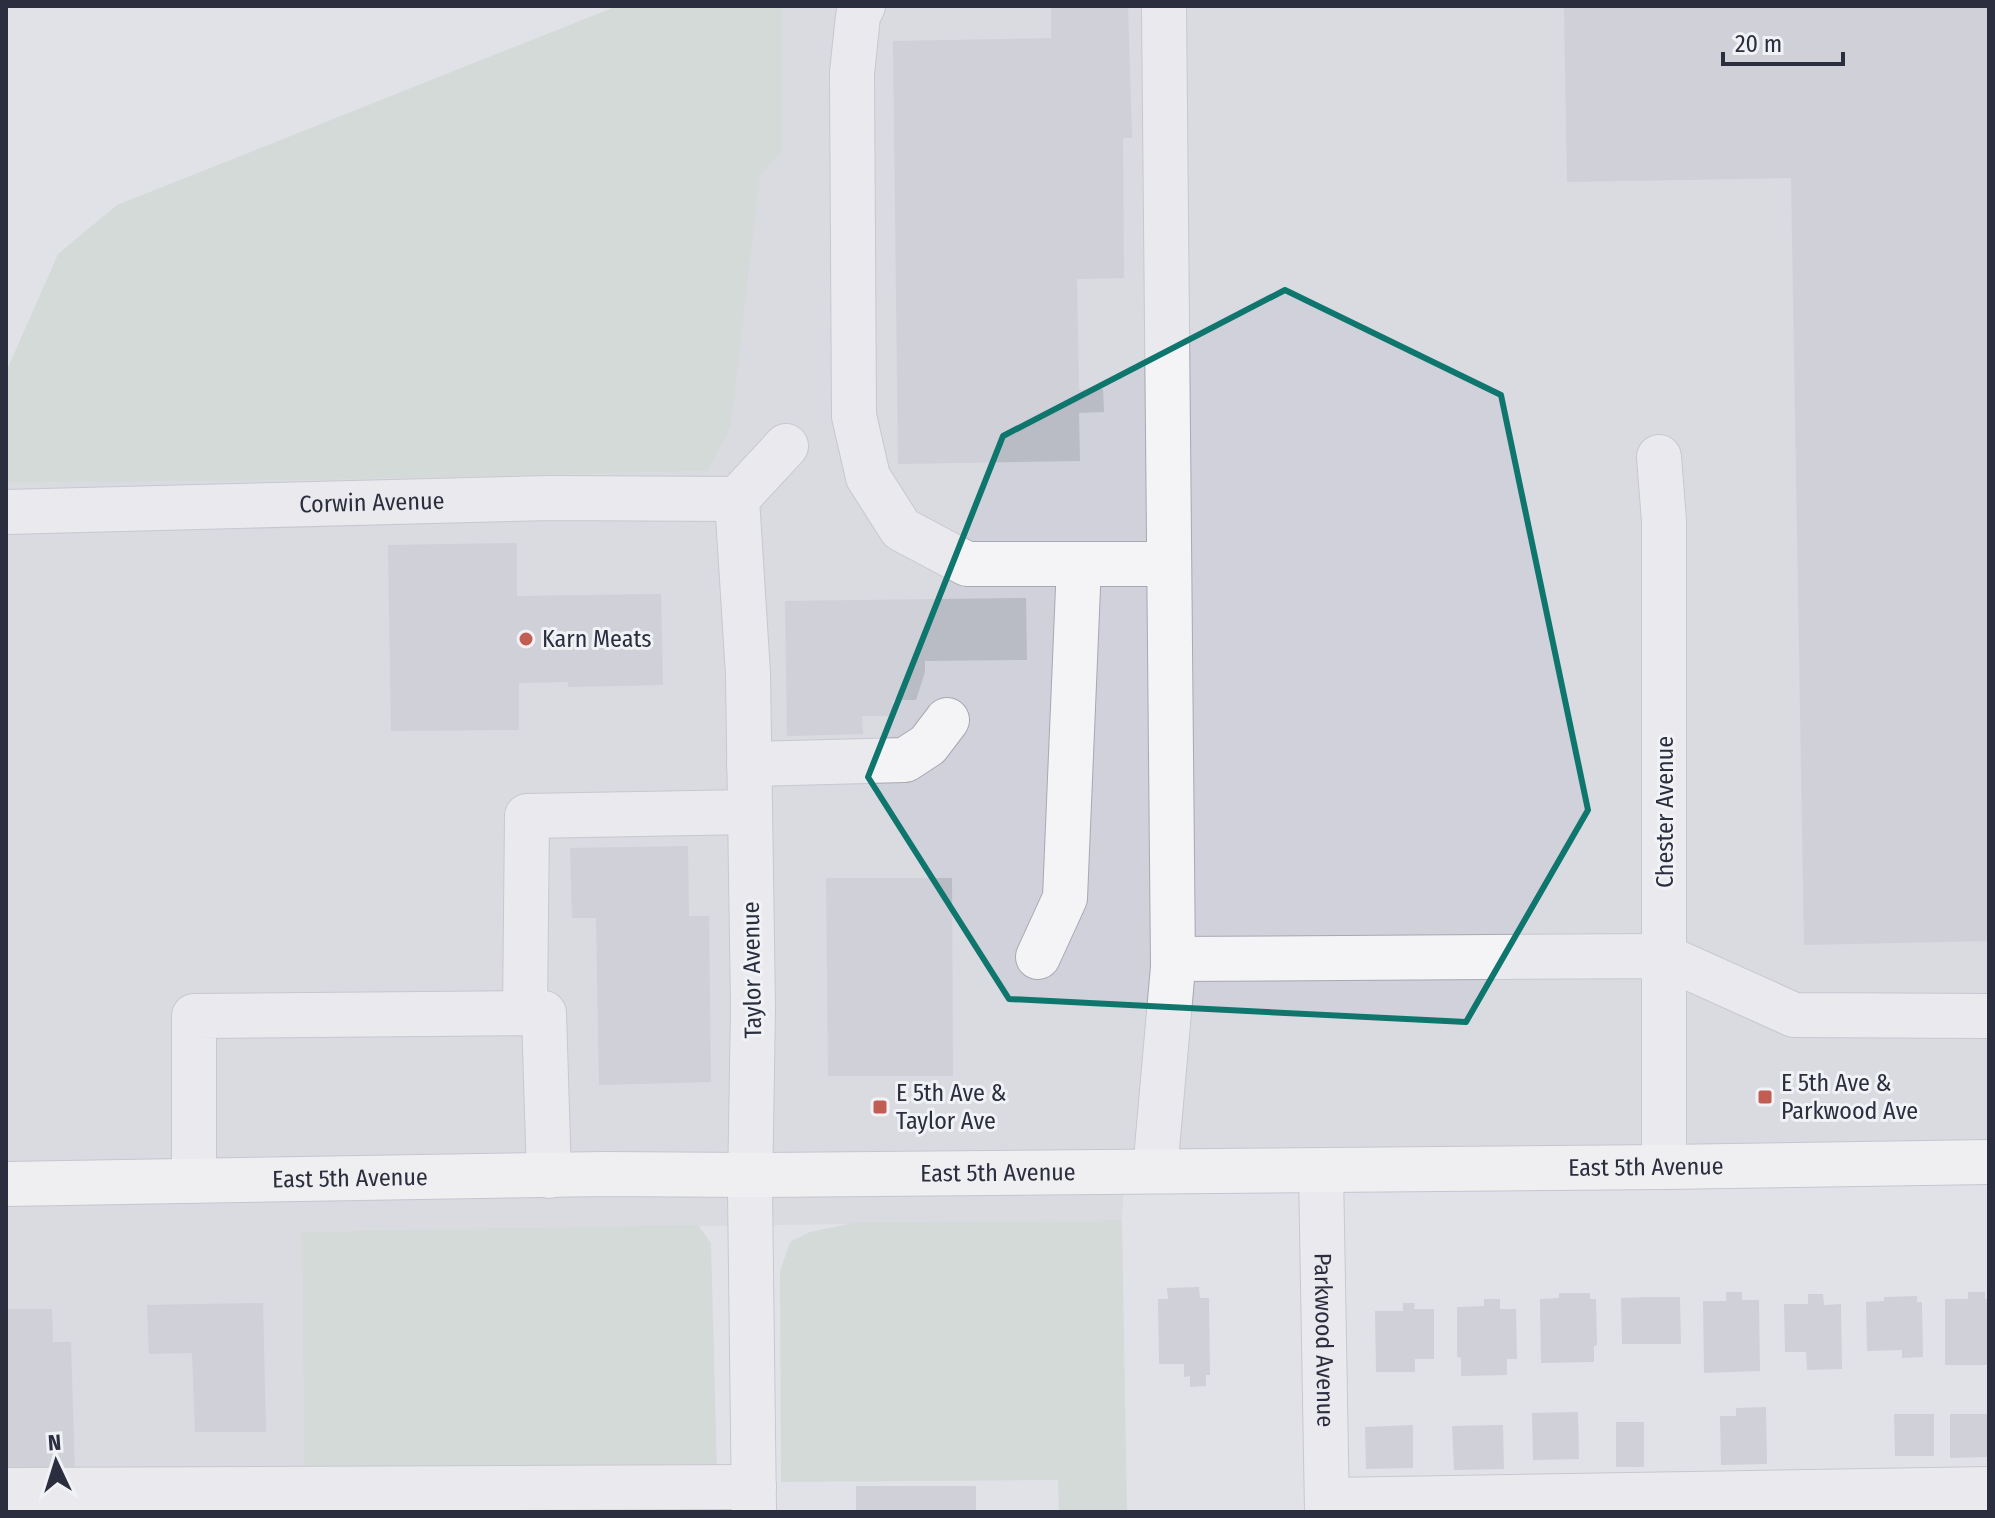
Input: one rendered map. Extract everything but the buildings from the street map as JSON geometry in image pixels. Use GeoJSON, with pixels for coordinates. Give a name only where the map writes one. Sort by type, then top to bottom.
{"type":"FeatureCollection","features":[{"type":"Feature","properties":{"kind":"main road","name":"East 5th Avenue"},"geometry":{"type":"LineString","coordinates":[[6,1184],[1989,1162]]}},
{"type":"Feature","properties":{"kind":"street"},"geometry":{"type":"LineString","coordinates":[[863,6],[858,16],[852,73],[854,416],[868,477],[901,529],[967,564],[1169,564]]}},
{"type":"Feature","properties":{"kind":"street"},"geometry":{"type":"LineString","coordinates":[[1155,1171],[1173,959],[1164,6]]}},
{"type":"Feature","properties":{"kind":"street"},"geometry":{"type":"LineString","coordinates":[[737,499],[786,446]]}},
{"type":"Feature","properties":{"kind":"street","name":"Chester Avenue"},"geometry":{"type":"LineString","coordinates":[[1659,457],[1664,521],[1664,1167]]}},
{"type":"Feature","properties":{"kind":"street","name":"Corwin Avenue"},"geometry":{"type":"LineString","coordinates":[[6,512],[550,498],[737,499]]}},
{"type":"Feature","properties":{"kind":"street","name":"Taylor Avenue"},"geometry":{"type":"LineString","coordinates":[[737,499],[748,674],[754,1500]]}},
{"type":"Feature","properties":{"kind":"street"},"geometry":{"type":"LineString","coordinates":[[1038,957],[1065,898],[1079,564]]}},
{"type":"Feature","properties":{"kind":"street"},"geometry":{"type":"LineString","coordinates":[[749,764],[905,760],[928,745],[947,720]]}},
{"type":"Feature","properties":{"kind":"street"},"geometry":{"type":"LineString","coordinates":[[525,1013],[527,816],[750,812]]}},
{"type":"Feature","properties":{"kind":"street"},"geometry":{"type":"LineString","coordinates":[[1173,959],[1663,956],[1794,1015],[1989,1016]]}},
{"type":"Feature","properties":{"kind":"street"},"geometry":{"type":"LineString","coordinates":[[194,1181],[194,1016],[544,1013],[549,1176]]}},
{"type":"Feature","properties":{"kind":"street","name":"Parkwood Avenue"},"geometry":{"type":"LineString","coordinates":[[1321,1170],[1327,1506]]}},
{"type":"Feature","properties":{"kind":"street"},"geometry":{"type":"LineString","coordinates":[[1327,1506],[1989,1489]]}},
{"type":"Feature","properties":{"kind":"street"},"geometry":{"type":"LineString","coordinates":[[6,1490],[432,1500],[754,1500]]}},
{"type":"Feature","properties":{"kind":"highlighted area"},"geometry":{"type":"Polygon","coordinates":[[[1285,290],[1501,395],[1588,810],[1466,1022],[1009,999],[868,777],[1003,436],[1285,290]]]}},
{"type":"Feature","properties":{"kind":"shaded area"},"geometry":{"type":"Polygon","coordinates":[[[782,6],[1989,6],[1989,1153],[1125,1169],[1122,1220],[302,1232],[304,1494],[6,1501],[6,483],[327,480],[708,471],[731,427],[760,174],[782,153],[782,6]]]}},
{"type":"Feature","properties":{"kind":"green space"},"geometry":{"type":"Polygon","coordinates":[[[617,6],[782,6],[782,153],[760,175],[731,427],[708,471],[327,480],[6,483],[6,372],[58,254],[117,205],[617,6]]]}},
{"type":"Feature","properties":{"kind":"green space"},"geometry":{"type":"Polygon","coordinates":[[[1122,1220],[1127,1512],[1059,1512],[1058,1480],[781,1482],[780,1271],[790,1242],[810,1232],[853,1223],[1122,1220]]]}},
{"type":"Feature","properties":{"kind":"green space"},"geometry":{"type":"Polygon","coordinates":[[[698,1225],[711,1243],[717,1472],[304,1477],[302,1232],[698,1225]]]}},
{"type":"Feature","properties":{"kind":"place","name":"Karn Meats"},"geometry":{"type":"Point","coordinates":[526,639]}},
{"type":"Feature","properties":{"kind":"place","name":"E 5th Ave & Parkwood Ave"},"geometry":{"type":"Point","coordinates":[1765,1097]}},
{"type":"Feature","properties":{"kind":"place","name":"E 5th Ave & Taylor Ave"},"geometry":{"type":"Point","coordinates":[880,1107]}}]}
